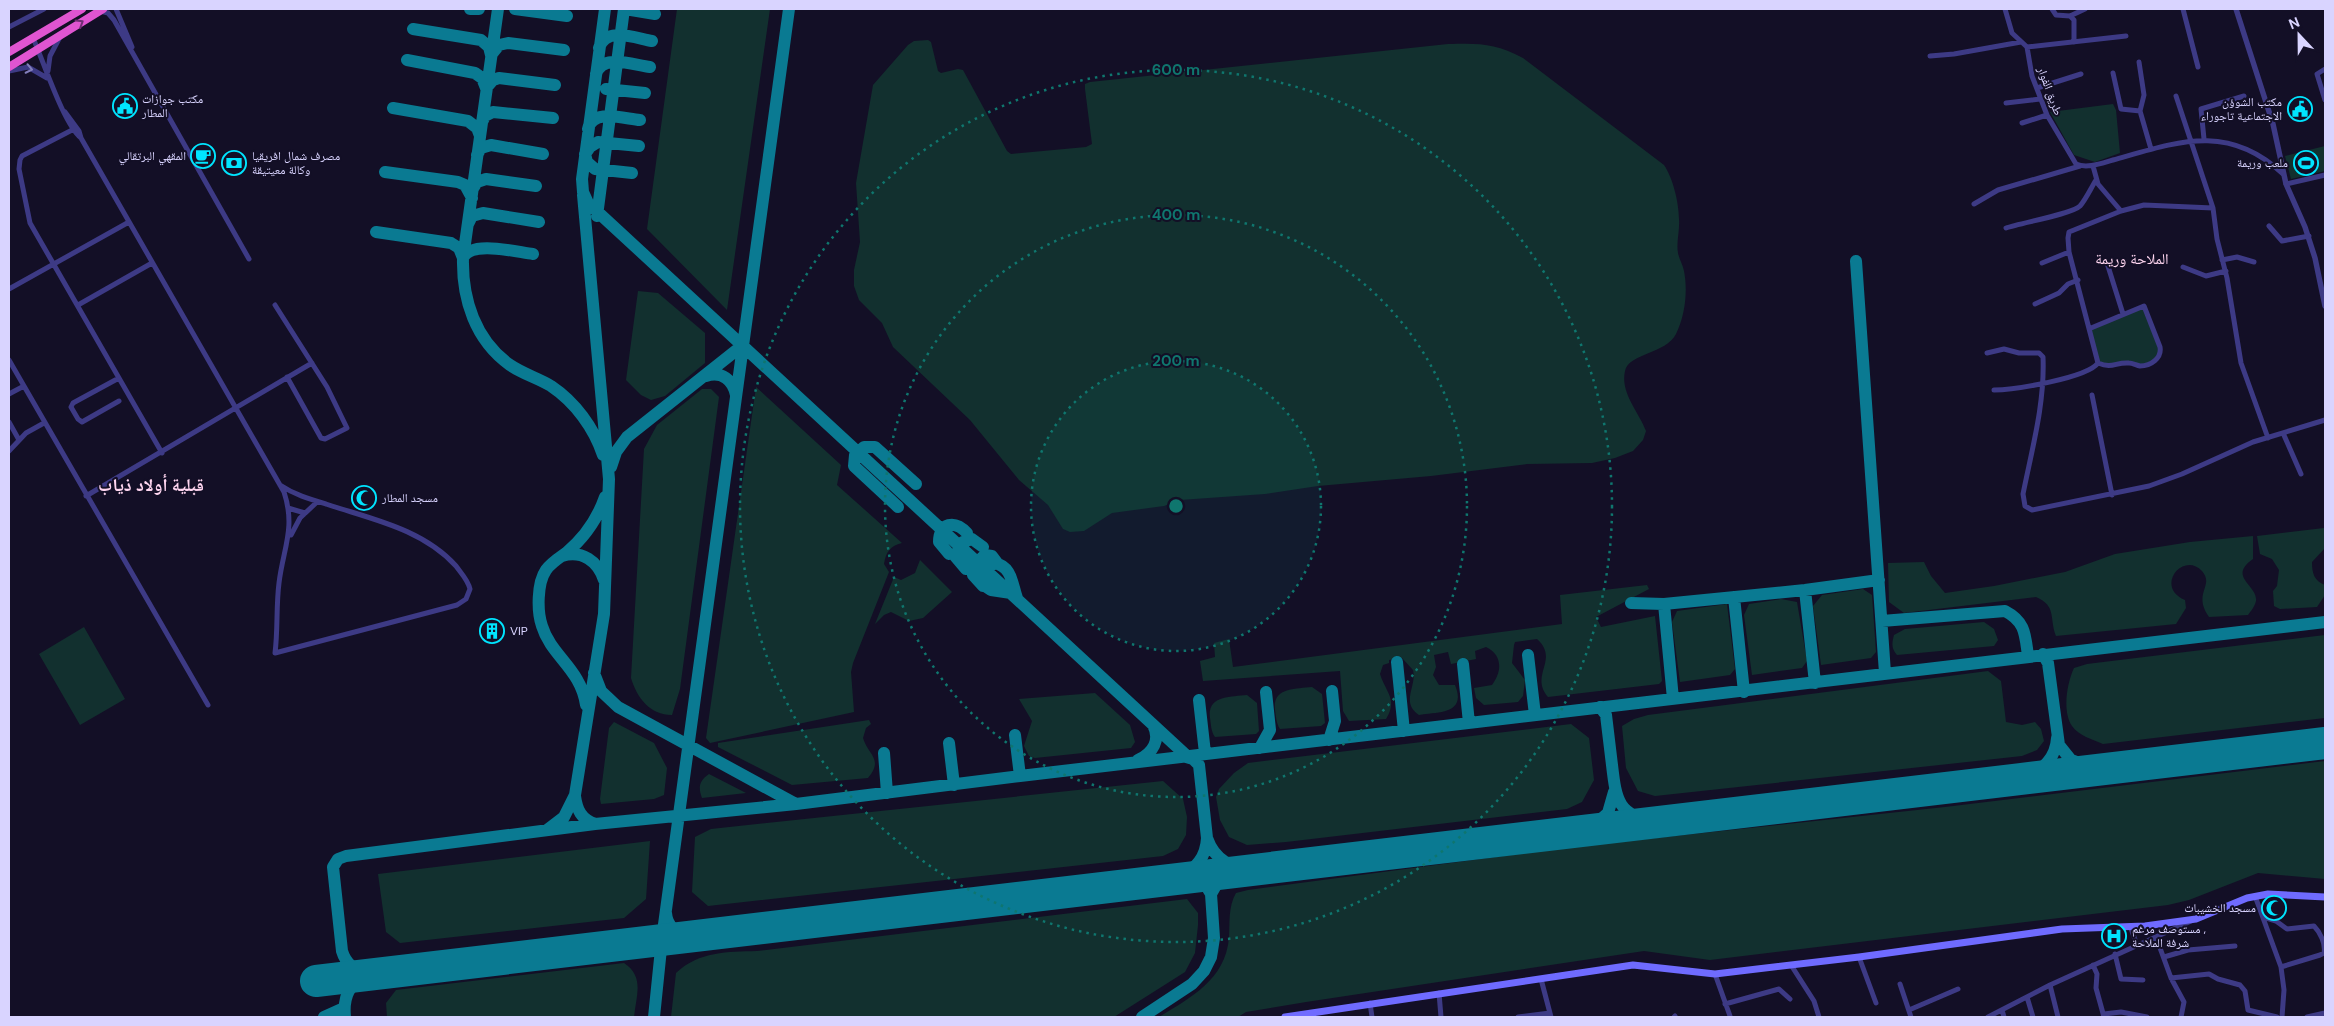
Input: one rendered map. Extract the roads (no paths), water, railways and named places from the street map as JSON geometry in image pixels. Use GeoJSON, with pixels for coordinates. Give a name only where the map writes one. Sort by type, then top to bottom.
{"type":"FeatureCollection","features":[{"type":"Feature","properties":{"kind":"highway"},"geometry":{"type":"LineString","coordinates":[[9,52],[82,9]]}},
{"type":"Feature","properties":{"kind":"highway"},"geometry":{"type":"LineString","coordinates":[[9,69],[102,10]]}},
{"type":"Feature","properties":{"kind":"main road"},"geometry":{"type":"LineString","coordinates":[[1285,1017],[1370,1003],[1640,965],[1715,974],[1859,957],[2062,929],[2130,926],[2196,919],[2255,896],[2280,893],[2325,898]]}},
{"type":"Feature","properties":{"kind":"street"},"geometry":{"type":"LineString","coordinates":[[9,27],[44,9]]}},
{"type":"Feature","properties":{"kind":"street"},"geometry":{"type":"LineString","coordinates":[[116,9],[136,57]]}},
{"type":"Feature","properties":{"kind":"street"},"geometry":{"type":"LineString","coordinates":[[2005,9],[2009,26],[2027,47],[2126,36]]}},
{"type":"Feature","properties":{"kind":"street"},"geometry":{"type":"LineString","coordinates":[[2052,9],[2056,15],[2070,16],[2085,9]]}},
{"type":"Feature","properties":{"kind":"street"},"geometry":{"type":"LineString","coordinates":[[2183,9],[2198,67]]}},
{"type":"Feature","properties":{"kind":"street"},"geometry":{"type":"LineString","coordinates":[[2236,9],[2273,124],[2286,184],[2309,236],[2325,306]]}},
{"type":"Feature","properties":{"kind":"street"},"geometry":{"type":"LineString","coordinates":[[102,10],[111,15],[136,57],[249,259]]}},
{"type":"Feature","properties":{"kind":"street"},"geometry":{"type":"LineString","coordinates":[[2070,16],[2074,20],[2074,42]]}},
{"type":"Feature","properties":{"kind":"street"},"geometry":{"type":"LineString","coordinates":[[48,79],[50,56],[61,35]]}},
{"type":"Feature","properties":{"kind":"street"},"geometry":{"type":"LineString","coordinates":[[33,38],[48,79],[74,130],[81,138],[280,484],[288,508],[290,537]]}},
{"type":"Feature","properties":{"kind":"street"},"geometry":{"type":"LineString","coordinates":[[1930,56],[1954,54],[2021,42]]}},
{"type":"Feature","properties":{"kind":"street","name":"طريق الفوار"},"geometry":{"type":"LineString","coordinates":[[2027,47],[2040,99],[2047,116],[2074,162],[2080,166]]}},
{"type":"Feature","properties":{"kind":"street"},"geometry":{"type":"LineString","coordinates":[[2139,62],[2144,95],[2140,111],[2151,149]]}},
{"type":"Feature","properties":{"kind":"street"},"geometry":{"type":"LineString","coordinates":[[9,69],[28,68],[48,79]]}},
{"type":"Feature","properties":{"kind":"street"},"geometry":{"type":"LineString","coordinates":[[2325,69],[2317,74],[2325,100]]}},
{"type":"Feature","properties":{"kind":"street"},"geometry":{"type":"LineString","coordinates":[[2113,73],[2121,109],[2140,111]]}},
{"type":"Feature","properties":{"kind":"street"},"geometry":{"type":"LineString","coordinates":[[2037,88],[2081,74]]}},
{"type":"Feature","properties":{"kind":"street"},"geometry":{"type":"LineString","coordinates":[[2176,96],[2213,208],[2243,369],[2268,438]]}},
{"type":"Feature","properties":{"kind":"street"},"geometry":{"type":"LineString","coordinates":[[2204,139],[2201,109],[2244,96]]}},
{"type":"Feature","properties":{"kind":"street"},"geometry":{"type":"LineString","coordinates":[[2006,103],[2040,99]]}},
{"type":"Feature","properties":{"kind":"street"},"geometry":{"type":"LineString","coordinates":[[66,112],[80,131],[81,138]]}},
{"type":"Feature","properties":{"kind":"street"},"geometry":{"type":"LineString","coordinates":[[2022,123],[2047,116]]}},
{"type":"Feature","properties":{"kind":"street"},"geometry":{"type":"LineString","coordinates":[[74,130],[22,156],[19,163],[30,223],[162,453]]}},
{"type":"Feature","properties":{"kind":"street"},"geometry":{"type":"LineString","coordinates":[[1974,204],[1998,190],[2080,166],[2092,166],[2190,140],[2204,139],[2245,149],[2263,158],[2283,174]]}},
{"type":"Feature","properties":{"kind":"street"},"geometry":{"type":"LineString","coordinates":[[2092,166],[2096,180],[2121,211]]}},
{"type":"Feature","properties":{"kind":"street"},"geometry":{"type":"LineString","coordinates":[[2286,184],[2325,175]]}},
{"type":"Feature","properties":{"kind":"street"},"geometry":{"type":"LineString","coordinates":[[2006,228],[2039,218],[2059,216],[2076,209],[2096,180]]}},
{"type":"Feature","properties":{"kind":"street"},"geometry":{"type":"LineString","coordinates":[[2098,363],[2091,328],[2070,252],[2069,232],[2121,211],[2151,204],[2184,208],[2213,208]]}},
{"type":"Feature","properties":{"kind":"street"},"geometry":{"type":"LineString","coordinates":[[9,289],[128,222]]}},
{"type":"Feature","properties":{"kind":"street"},"geometry":{"type":"LineString","coordinates":[[2269,226],[2282,241],[2309,236]]}},
{"type":"Feature","properties":{"kind":"street"},"geometry":{"type":"LineString","coordinates":[[2042,262],[2070,252]]}},
{"type":"Feature","properties":{"kind":"street"},"geometry":{"type":"LineString","coordinates":[[2222,260],[2237,257],[2254,262]]}},
{"type":"Feature","properties":{"kind":"street"},"geometry":{"type":"LineString","coordinates":[[78,305],[152,263]]}},
{"type":"Feature","properties":{"kind":"street"},"geometry":{"type":"LineString","coordinates":[[2107,263],[2123,314]]}},
{"type":"Feature","properties":{"kind":"street"},"geometry":{"type":"LineString","coordinates":[[2183,267],[2206,276],[2226,271]]}},
{"type":"Feature","properties":{"kind":"street"},"geometry":{"type":"LineString","coordinates":[[2035,304],[2059,293],[2068,284],[2078,280]]}},
{"type":"Feature","properties":{"kind":"street"},"geometry":{"type":"LineString","coordinates":[[275,305],[312,363],[346,423],[346,429],[325,439],[321,438],[287,377]]}},
{"type":"Feature","properties":{"kind":"street"},"geometry":{"type":"LineString","coordinates":[[2091,328],[2142,306],[2145,307],[2160,348],[2160,356],[2142,366],[2127,362],[2112,367],[2098,363]]}},
{"type":"Feature","properties":{"kind":"street"},"geometry":{"type":"LineString","coordinates":[[1987,353],[2004,349],[2019,353],[2040,353],[2043,357],[2043,383],[2039,417],[2022,494],[2024,506],[2032,510],[2149,486],[2182,474],[2222,455],[2325,420]]}},
{"type":"Feature","properties":{"kind":"street"},"geometry":{"type":"LineString","coordinates":[[9,360],[208,705]]}},
{"type":"Feature","properties":{"kind":"street"},"geometry":{"type":"LineString","coordinates":[[86,496],[312,363]]}},
{"type":"Feature","properties":{"kind":"street"},"geometry":{"type":"LineString","coordinates":[[1994,390],[2043,383],[2092,369],[2098,363]]}},
{"type":"Feature","properties":{"kind":"street"},"geometry":{"type":"LineString","coordinates":[[9,375],[16,372]]}},
{"type":"Feature","properties":{"kind":"street"},"geometry":{"type":"LineString","coordinates":[[119,378],[73,403],[71,407],[78,420],[82,422],[119,401]]}},
{"type":"Feature","properties":{"kind":"street"},"geometry":{"type":"LineString","coordinates":[[9,394],[24,386]]}},
{"type":"Feature","properties":{"kind":"street"},"geometry":{"type":"LineString","coordinates":[[2092,395],[2112,494]]}},
{"type":"Feature","properties":{"kind":"street"},"geometry":{"type":"LineString","coordinates":[[9,422],[19,440]]}},
{"type":"Feature","properties":{"kind":"street"},"geometry":{"type":"LineString","coordinates":[[9,451],[26,433],[44,423]]}},
{"type":"Feature","properties":{"kind":"street"},"geometry":{"type":"LineString","coordinates":[[2283,433],[2300,474]]}},
{"type":"Feature","properties":{"kind":"street"},"geometry":{"type":"LineString","coordinates":[[280,484],[294,494],[406,531],[430,544],[449,559],[467,582],[470,589],[466,599],[457,605],[275,653],[280,576],[290,537],[305,513],[317,502]]}},
{"type":"Feature","properties":{"kind":"street"},"geometry":{"type":"LineString","coordinates":[[288,508],[305,513]]}},
{"type":"Feature","properties":{"kind":"street"},"geometry":{"type":"LineString","coordinates":[[2255,896],[2281,967],[2284,990],[2282,1017]]}},
{"type":"Feature","properties":{"kind":"street"},"geometry":{"type":"LineString","coordinates":[[2263,917],[2276,921],[2287,929],[2314,926],[2325,945],[2324,953],[2281,967]]}},
{"type":"Feature","properties":{"kind":"street"},"geometry":{"type":"LineString","coordinates":[[1988,1017],[2115,954],[2196,919]]}},
{"type":"Feature","properties":{"kind":"street"},"geometry":{"type":"LineString","coordinates":[[2130,926],[2137,945]]}},
{"type":"Feature","properties":{"kind":"street"},"geometry":{"type":"LineString","coordinates":[[2156,937],[2171,978],[2184,1002],[2181,1017]]}},
{"type":"Feature","properties":{"kind":"street"},"geometry":{"type":"LineString","coordinates":[[2164,957],[2188,950],[2235,946]]}},
{"type":"Feature","properties":{"kind":"street"},"geometry":{"type":"LineString","coordinates":[[2115,954],[2121,979],[2143,980]]}},
{"type":"Feature","properties":{"kind":"street"},"geometry":{"type":"LineString","coordinates":[[1859,957],[1876,1004]]}},
{"type":"Feature","properties":{"kind":"street"},"geometry":{"type":"LineString","coordinates":[[1791,965],[1814,1001],[1819,1017]]}},
{"type":"Feature","properties":{"kind":"street"},"geometry":{"type":"LineString","coordinates":[[2093,965],[2098,977],[2098,994],[2104,1016],[2121,1012],[2147,1017]]}},
{"type":"Feature","properties":{"kind":"street"},"geometry":{"type":"LineString","coordinates":[[1715,974],[1730,1016]]}},
{"type":"Feature","properties":{"kind":"street"},"geometry":{"type":"LineString","coordinates":[[2171,978],[2209,974],[2218,980],[2240,985],[2245,991],[2248,1010],[2259,1015],[2277,1017]]}},
{"type":"Feature","properties":{"kind":"street"},"geometry":{"type":"LineString","coordinates":[[1518,1017],[1550,1015],[1541,979]]}},
{"type":"Feature","properties":{"kind":"street"},"geometry":{"type":"LineString","coordinates":[[1900,984],[1911,1017]]}},
{"type":"Feature","properties":{"kind":"street"},"geometry":{"type":"LineString","coordinates":[[2050,985],[2058,1017]]}},
{"type":"Feature","properties":{"kind":"street"},"geometry":{"type":"LineString","coordinates":[[1725,1004],[1779,989],[1790,999]]}},
{"type":"Feature","properties":{"kind":"street"},"geometry":{"type":"LineString","coordinates":[[1909,1010],[1958,989]]}},
{"type":"Feature","properties":{"kind":"street"},"geometry":{"type":"LineString","coordinates":[[1439,994],[1441,1017]]}},
{"type":"Feature","properties":{"kind":"street"},"geometry":{"type":"LineString","coordinates":[[2027,997],[2033,1017]]}},
{"type":"Feature","properties":{"kind":"street"},"geometry":{"type":"LineString","coordinates":[[1370,1003],[1372,1017]]}},
{"type":"Feature","properties":{"kind":"street"},"geometry":{"type":"LineString","coordinates":[[2002,1010],[2004,1017]]}},
{"type":"Feature","properties":{"kind":"street"},"geometry":{"type":"LineString","coordinates":[[2307,1017],[2314,1017],[2325,1013]]}},
{"type":"Feature","properties":{"kind":"place","name":"مكتب جوازات المطار"},"geometry":{"type":"Point","coordinates":[125,106]}},
{"type":"Feature","properties":{"kind":"place","name":"مكتب الشوؤن الاجتماعية تاجوراء"},"geometry":{"type":"Point","coordinates":[2300,109]}},
{"type":"Feature","properties":{"kind":"place","name":"المقهي البرتقالي"},"geometry":{"type":"Point","coordinates":[203,156]}},
{"type":"Feature","properties":{"kind":"place","name":"مصرف شمال افريقيا وكالة معيتيقة"},"geometry":{"type":"Point","coordinates":[234,163]}},
{"type":"Feature","properties":{"kind":"place","name":"ملعب وريمة"},"geometry":{"type":"Point","coordinates":[2306,163]}},
{"type":"Feature","properties":{"kind":"place","name":"مسجد المطار"},"geometry":{"type":"Point","coordinates":[364,498]}},
{"type":"Feature","properties":{"kind":"place","name":"VIP"},"geometry":{"type":"Point","coordinates":[492,631]}},
{"type":"Feature","properties":{"kind":"place","name":"مسجد الخشيبات"},"geometry":{"type":"Point","coordinates":[2274,908]}},
{"type":"Feature","properties":{"kind":"place","name":"مستوصف مرغم , شرفة الملاحة"},"geometry":{"type":"Point","coordinates":[2114,936]}},
{"type":"Feature","properties":{"kind":"district","name":"الملاحة وريمة"},"geometry":{"type":"Point","coordinates":[2132,259]}},
{"type":"Feature","properties":{"kind":"district","name":"قبلية أولاد ذياب"},"geometry":{"type":"Point","coordinates":[151,485]}}]}
